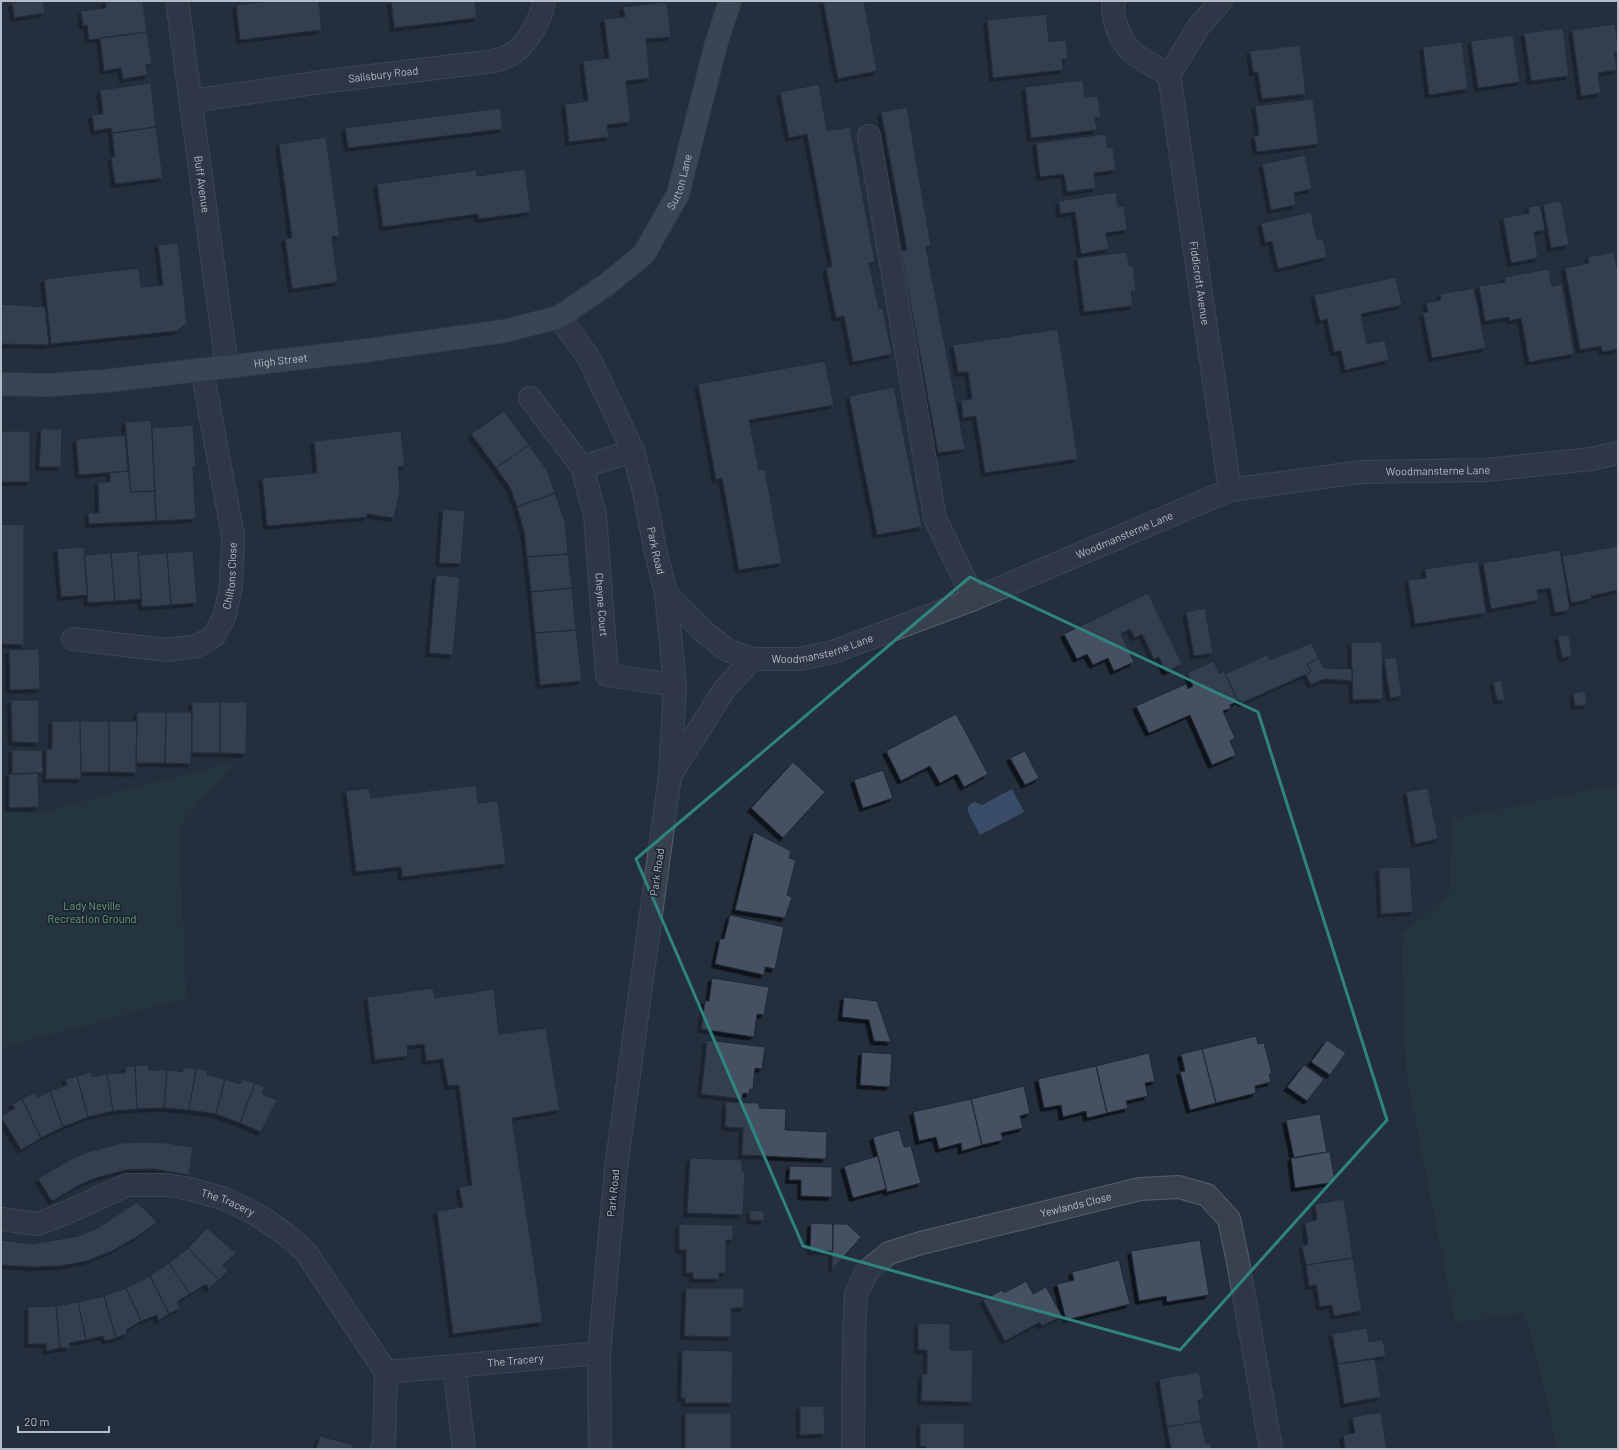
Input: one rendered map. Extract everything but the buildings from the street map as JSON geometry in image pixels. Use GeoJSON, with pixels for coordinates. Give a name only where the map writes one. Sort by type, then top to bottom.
{"type":"FeatureCollection","features":[{"type":"Feature","properties":{"kind":"main road","name":"Sutton Lane"},"geometry":{"type":"LineString","coordinates":[[559,317],[606,285],[644,254],[678,194],[716,44],[730,1]]}},
{"type":"Feature","properties":{"kind":"main road","name":"High Street"},"geometry":{"type":"LineString","coordinates":[[1,384],[48,385],[98,382],[369,350],[497,332],[559,317]]}},
{"type":"Feature","properties":{"kind":"street","name":"Buff Avenue"},"geometry":{"type":"LineString","coordinates":[[177,1],[227,367]]}},
{"type":"Feature","properties":{"kind":"street","name":"Salisbury Road"},"geometry":{"type":"LineString","coordinates":[[191,101],[329,81],[494,61],[512,53],[530,36],[543,7],[544,1]]}},
{"type":"Feature","properties":{"kind":"street"},"geometry":{"type":"LineString","coordinates":[[1114,1],[1113,6],[1116,28],[1130,50],[1169,75],[1199,26],[1221,1]]}},
{"type":"Feature","properties":{"kind":"street","name":"Fiddicroft Avenue"},"geometry":{"type":"LineString","coordinates":[[1169,75],[1230,490]]}},
{"type":"Feature","properties":{"kind":"street"},"geometry":{"type":"LineString","coordinates":[[869,136],[935,518],[974,599]]}},
{"type":"Feature","properties":{"kind":"street","name":"Park Road"},"geometry":{"type":"LineString","coordinates":[[559,317],[589,358],[633,451],[644,492],[656,553],[666,593],[675,685],[670,776],[616,1168],[598,1353],[600,1449]]}},
{"type":"Feature","properties":{"kind":"street","name":"Chiltons Close"},"geometry":{"type":"LineString","coordinates":[[73,639],[166,650],[197,646],[214,636],[225,615],[231,586],[232,536],[202,370]]}},
{"type":"Feature","properties":{"kind":"street","name":"Cheyne Court"},"geometry":{"type":"LineString","coordinates":[[530,398],[582,467],[595,515],[607,675],[675,685]]}},
{"type":"Feature","properties":{"kind":"street"},"geometry":{"type":"LineString","coordinates":[[582,467],[633,451]]}},
{"type":"Feature","properties":{"kind":"street","name":"Woodmansterne Lane"},"geometry":{"type":"LineString","coordinates":[[666,593],[703,631],[727,650],[752,659],[799,659],[833,652],[974,599],[1230,490],[1361,472],[1486,470],[1592,459],[1618,453]]}},
{"type":"Feature","properties":{"kind":"street"},"geometry":{"type":"LineString","coordinates":[[670,776],[724,690],[752,659]]}},
{"type":"Feature","properties":{"kind":"street","name":"The Tracery"},"geometry":{"type":"LineString","coordinates":[[1,1218],[37,1224],[66,1213],[127,1185],[169,1185],[225,1199],[256,1214],[284,1233],[305,1251],[386,1372],[598,1353]]}},
{"type":"Feature","properties":{"kind":"street","name":"Yewlands Close"},"geometry":{"type":"LineString","coordinates":[[853,1449],[854,1332],[856,1294],[868,1271],[889,1254],[921,1243],[1140,1189],[1179,1187],[1207,1195],[1229,1219],[1272,1449]]}},
{"type":"Feature","properties":{"kind":"street"},"geometry":{"type":"LineString","coordinates":[[454,1366],[464,1449]]}},
{"type":"Feature","properties":{"kind":"street"},"geometry":{"type":"LineString","coordinates":[[382,1449],[384,1443],[386,1372]]}},
{"type":"Feature","properties":{"kind":"highlighted area"},"geometry":{"type":"Polygon","coordinates":[[[970,577],[1258,712],[1387,1120],[1180,1350],[803,1246],[636,859],[970,577]]]}},
{"type":"Feature","properties":{"kind":"green space","name":"Lady Neville Recreation Ground"},"geometry":{"type":"Polygon","coordinates":[[[236,761],[179,827],[186,998],[1,1048],[1,810],[35,814],[236,761]]]}},
{"type":"Feature","properties":{"kind":"green space"},"geometry":{"type":"Polygon","coordinates":[[[1618,784],[1618,1449],[1556,1449],[1548,1403],[1525,1313],[1455,1323],[1406,1071],[1401,935],[1449,894],[1452,819],[1618,784]]]}},
{"type":"Feature","properties":{"kind":"water"},"geometry":{"type":"Polygon","coordinates":[[[1012,789],[1024,812],[980,835],[968,812],[969,806],[975,802],[982,805],[1012,789]]]}}]}
